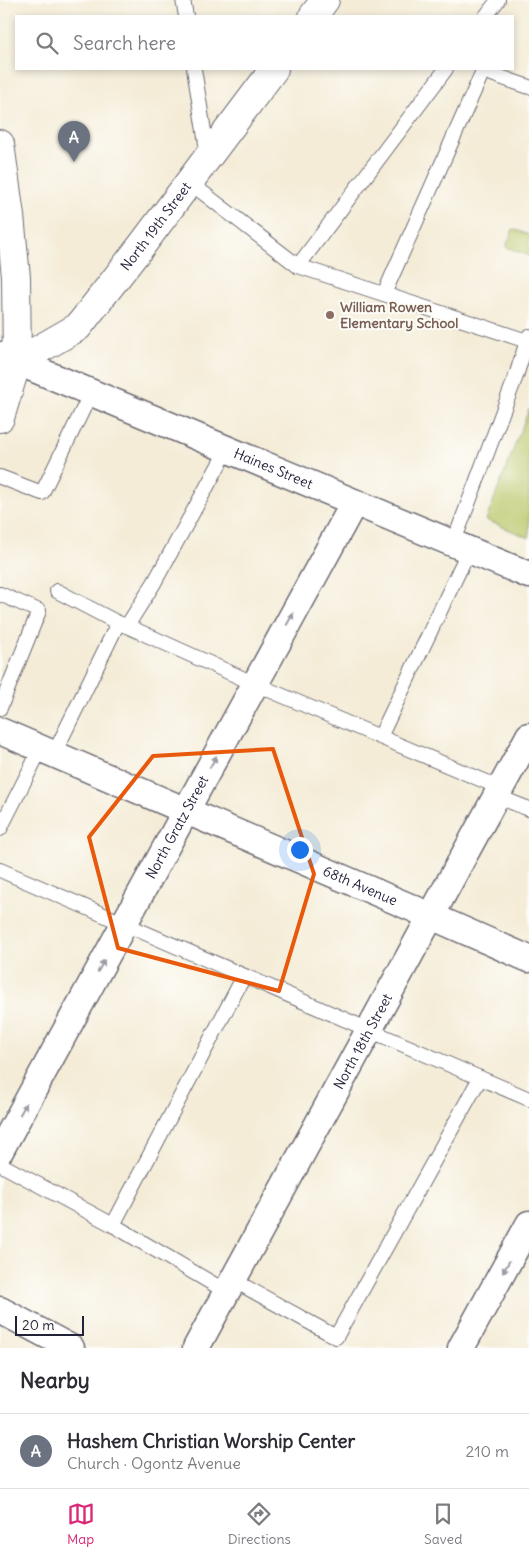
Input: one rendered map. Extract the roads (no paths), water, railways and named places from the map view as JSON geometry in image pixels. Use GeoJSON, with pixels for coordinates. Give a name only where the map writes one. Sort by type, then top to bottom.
{"type":"FeatureCollection","features":[{"type":"Feature","properties":{"kind":"street"},"geometry":{"type":"LineString","coordinates":[[314,15],[325,0]]}},
{"type":"Feature","properties":{"kind":"street","name":"North 19th Street"},"geometry":{"type":"LineString","coordinates":[[6,362],[78,327],[273,70]]}},
{"type":"Feature","properties":{"kind":"street"},"geometry":{"type":"LineString","coordinates":[[0,144],[10,216],[17,299],[6,362],[0,418]]}},
{"type":"Feature","properties":{"kind":"street","name":"Haines Street"},"geometry":{"type":"LineString","coordinates":[[6,362],[91,393],[529,575]]}},
{"type":"Feature","properties":{"kind":"street","name":"North Gratz Street"},"geometry":{"type":"LineString","coordinates":[[0,1151],[354,502]]}},
{"type":"Feature","properties":{"kind":"street","name":"68th Avenue"},"geometry":{"type":"LineString","coordinates":[[0,731],[529,959]]}},
{"type":"Feature","properties":{"kind":"street","name":"North 18th Street"},"geometry":{"type":"LineString","coordinates":[[196,1348],[529,736]]}},
{"type":"Feature","properties":{"kind":"street"},"geometry":{"type":"LineString","coordinates":[[461,1348],[529,1224]]}},
{"type":"Feature","properties":{"kind":"street"},"geometry":{"type":"LineString","coordinates":[[0,1310],[71,1348]]}},
{"type":"Feature","properties":{"kind":"lane"},"geometry":{"type":"LineString","coordinates":[[183,0],[186,15]]}},
{"type":"Feature","properties":{"kind":"lane"},"geometry":{"type":"LineString","coordinates":[[487,15],[498,0]]}},
{"type":"Feature","properties":{"kind":"lane"},"geometry":{"type":"LineString","coordinates":[[194,70],[208,157]]}},
{"type":"Feature","properties":{"kind":"lane"},"geometry":{"type":"LineString","coordinates":[[298,266],[445,70]]}},
{"type":"Feature","properties":{"kind":"lane"},"geometry":{"type":"LineString","coordinates":[[384,294],[483,71],[529,87]]}},
{"type":"Feature","properties":{"kind":"lane"},"geometry":{"type":"LineString","coordinates":[[189,182],[298,266],[528,339],[461,547],[380,737]]}},
{"type":"Feature","properties":{"kind":"lane"},"geometry":{"type":"LineString","coordinates":[[0,477],[42,494],[91,393]]}},
{"type":"Feature","properties":{"kind":"lane"},"geometry":{"type":"LineString","coordinates":[[0,829],[123,624],[154,582],[227,450]]}},
{"type":"Feature","properties":{"kind":"lane"},"geometry":{"type":"LineString","coordinates":[[56,591],[123,624],[255,684],[380,737],[498,792],[529,809]]}},
{"type":"Feature","properties":{"kind":"lane"},"geometry":{"type":"LineString","coordinates":[[0,594],[39,611],[0,708]]}},
{"type":"Feature","properties":{"kind":"lane"},"geometry":{"type":"LineString","coordinates":[[0,870],[529,1099]]}},
{"type":"Feature","properties":{"kind":"lane"},"geometry":{"type":"LineString","coordinates":[[113,1225],[244,976]]}},
{"type":"Feature","properties":{"kind":"lane"},"geometry":{"type":"LineString","coordinates":[[0,1164],[230,1286],[336,1337],[480,1078]]}},
{"type":"Feature","properties":{"kind":"place","name":"Hashem Christian Worship Center"},"geometry":{"type":"Point","coordinates":[74,162]}},
{"type":"Feature","properties":{"kind":"place","name":"William Rowen Elementary School"},"geometry":{"type":"Point","coordinates":[330,315]}}]}
